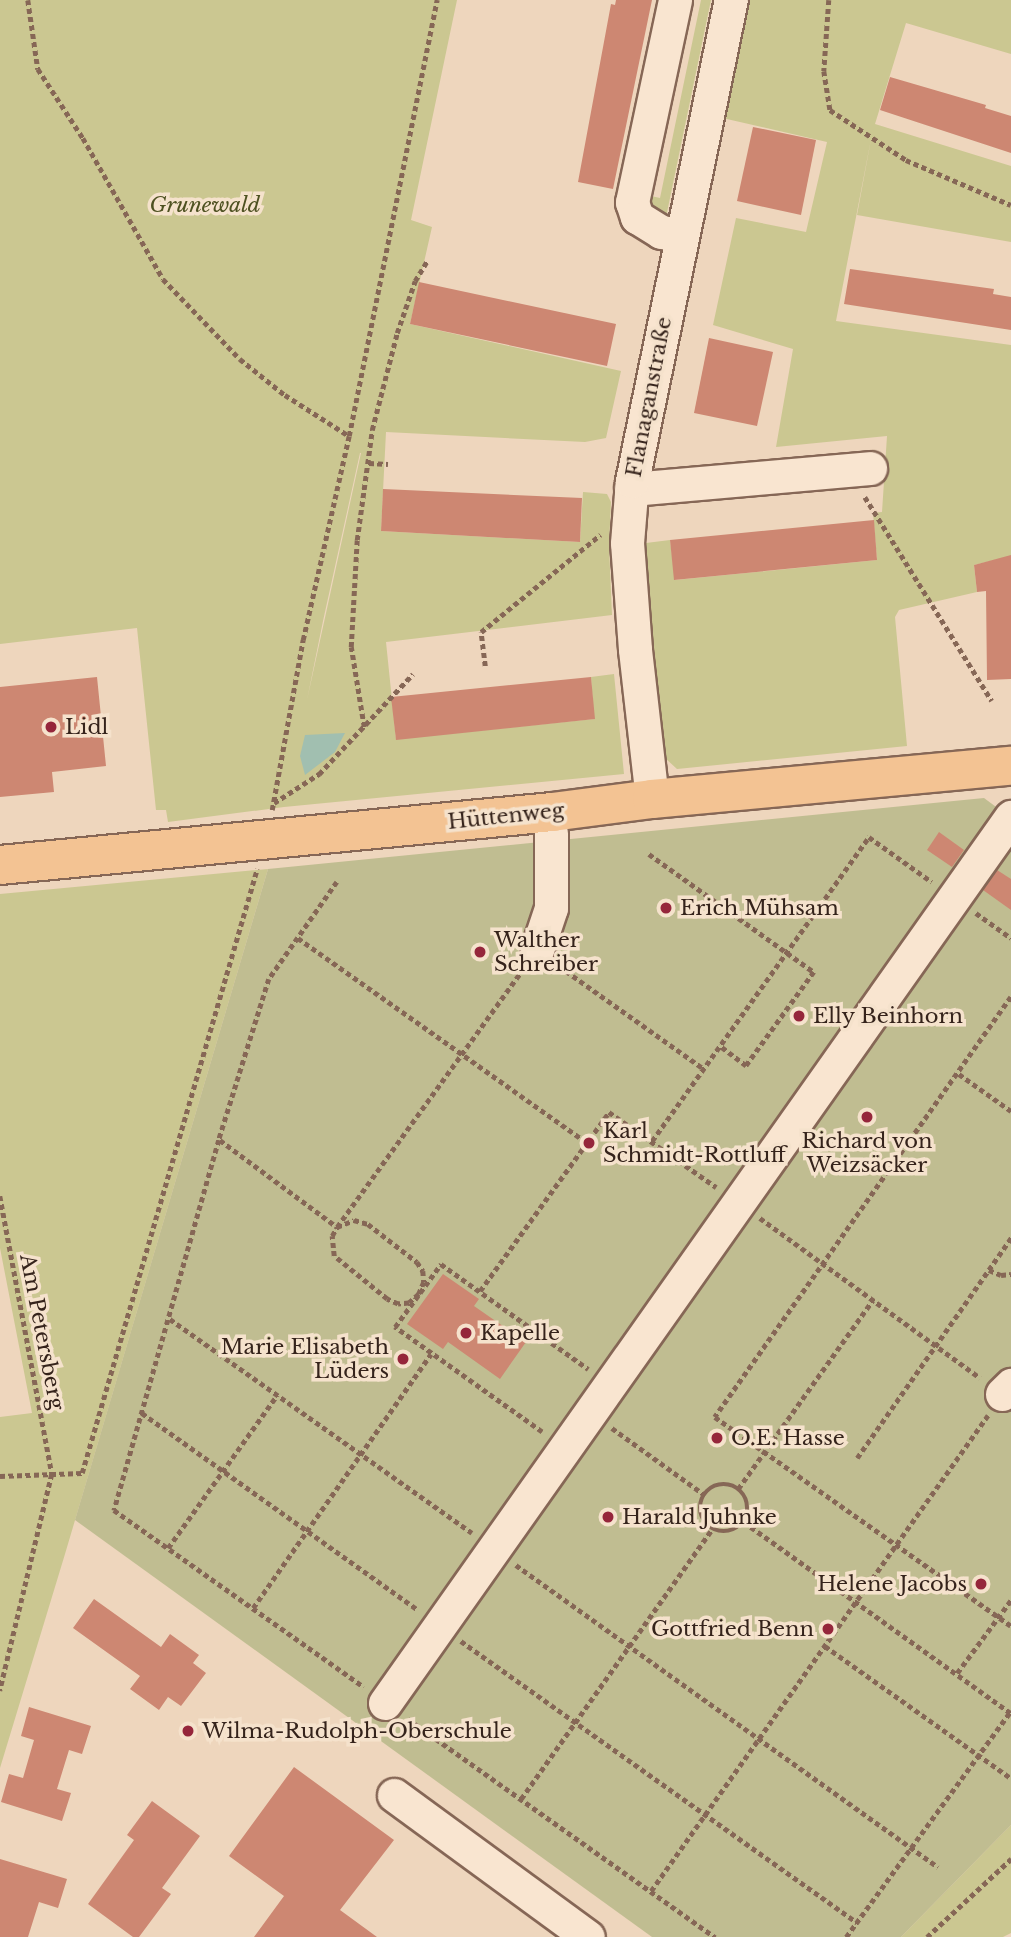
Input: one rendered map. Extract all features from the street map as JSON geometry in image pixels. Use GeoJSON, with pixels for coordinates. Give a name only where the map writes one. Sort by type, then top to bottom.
{"type":"FeatureCollection","features":[{"type":"Feature","properties":{"kind":"main road","name":"Hüttenweg"},"geometry":{"type":"LineString","coordinates":[[0,865],[266,835],[552,812],[652,799],[1011,766]]}},
{"type":"Feature","properties":{"kind":"street"},"geometry":{"type":"LineString","coordinates":[[675,0],[632,202],[637,217],[661,232],[682,235]]}},
{"type":"Feature","properties":{"kind":"street","name":"Flanaganstraße"},"geometry":{"type":"LineString","coordinates":[[652,799],[628,556],[631,489],[731,0]]}},
{"type":"Feature","properties":{"kind":"street"},"geometry":{"type":"LineString","coordinates":[[631,489],[859,469]]}},
{"type":"Feature","properties":{"kind":"street"},"geometry":{"type":"LineString","coordinates":[[385,1703],[1011,817]]}},
{"type":"Feature","properties":{"kind":"street"},"geometry":{"type":"LineString","coordinates":[[537,950],[551,908],[551,834]]}},
{"type":"Feature","properties":{"kind":"street"},"geometry":{"type":"LineString","coordinates":[[394,1795],[587,1937]]}},
{"type":"Feature","properties":{"kind":"path"},"geometry":{"type":"LineString","coordinates":[[28,0],[38,69],[83,138],[163,279],[240,359],[285,395],[349,436]]}},
{"type":"Feature","properties":{"kind":"path"},"geometry":{"type":"LineString","coordinates":[[0,1476],[82,1473],[266,835],[303,640],[349,436],[437,0]]}},
{"type":"Feature","properties":{"kind":"path"},"geometry":{"type":"LineString","coordinates":[[829,0],[824,71],[830,110],[906,160],[1011,205]]}},
{"type":"Feature","properties":{"kind":"path"},"geometry":{"type":"LineString","coordinates":[[364,727],[351,647],[357,540],[372,430],[397,333],[415,281],[427,261]]}},
{"type":"Feature","properties":{"kind":"path"},"geometry":{"type":"LineString","coordinates":[[369,463],[388,464]]}},
{"type":"Feature","properties":{"kind":"path"},"geometry":{"type":"LineString","coordinates":[[859,469],[992,701]]}},
{"type":"Feature","properties":{"kind":"path"},"geometry":{"type":"LineString","coordinates":[[485,666],[481,632],[603,533]]}},
{"type":"Feature","properties":{"kind":"path"},"geometry":{"type":"LineString","coordinates":[[266,835],[413,674]]}},
{"type":"Feature","properties":{"kind":"path"},"geometry":{"type":"LineString","coordinates":[[652,1141],[869,837],[1011,938]]}},
{"type":"Feature","properties":{"kind":"path"},"geometry":{"type":"LineString","coordinates":[[649,854],[814,972],[746,1066],[719,1046]]}},
{"type":"Feature","properties":{"kind":"path"},"geometry":{"type":"LineString","coordinates":[[337,882],[269,979],[219,1140],[114,1510],[715,1937]]}},
{"type":"Feature","properties":{"kind":"path"},"geometry":{"type":"LineString","coordinates":[[298,938],[586,1142]]}},
{"type":"Feature","properties":{"kind":"path"},"geometry":{"type":"LineString","coordinates":[[337,1227],[354,1220],[368,1224],[411,1256],[423,1271],[424,1283],[419,1294],[408,1303],[398,1304],[387,1299],[338,1262],[332,1246],[332,1236],[337,1227],[537,950],[704,1069]]}},
{"type":"Feature","properties":{"kind":"path"},"geometry":{"type":"LineString","coordinates":[[1011,997],[715,1416],[1011,1626]]}},
{"type":"Feature","properties":{"kind":"path"},"geometry":{"type":"LineString","coordinates":[[958,1074],[1011,1111]]}},
{"type":"Feature","properties":{"kind":"path"},"geometry":{"type":"LineString","coordinates":[[480,1292],[608,1112],[708,1181]]}},
{"type":"Feature","properties":{"kind":"path"},"geometry":{"type":"LineString","coordinates":[[219,1140],[337,1227]]}},
{"type":"Feature","properties":{"kind":"path","name":"Am Petersberg"},"geometry":{"type":"LineString","coordinates":[[0,1196],[52,1474]]}},
{"type":"Feature","properties":{"kind":"path"},"geometry":{"type":"LineString","coordinates":[[650,1891],[1007,1389],[937,1346],[767,1223]]}},
{"type":"Feature","properties":{"kind":"path"},"geometry":{"type":"LineString","coordinates":[[857,1458],[1011,1238]]}},
{"type":"Feature","properties":{"kind":"path"},"geometry":{"type":"LineString","coordinates":[[566,1448],[395,1327],[441,1264],[611,1385]]}},
{"type":"Feature","properties":{"kind":"path"},"geometry":{"type":"LineString","coordinates":[[989,1270],[1001,1275],[1011,1274]]}},
{"type":"Feature","properties":{"kind":"path"},"geometry":{"type":"LineString","coordinates":[[738,1489],[873,1300]]}},
{"type":"Feature","properties":{"kind":"path"},"geometry":{"type":"LineString","coordinates":[[170,1319],[939,1867]]}},
{"type":"Feature","properties":{"kind":"path"},"geometry":{"type":"LineString","coordinates":[[253,1608],[431,1354]]}},
{"type":"Feature","properties":{"kind":"path"},"geometry":{"type":"LineString","coordinates":[[168,1548],[277,1395]]}},
{"type":"Feature","properties":{"kind":"path"},"geometry":{"type":"LineString","coordinates":[[142,1413],[857,1922]]}},
{"type":"Feature","properties":{"kind":"path"},"geometry":{"type":"LineString","coordinates":[[592,1413],[705,1495]]}},
{"type":"Feature","properties":{"kind":"path"},"geometry":{"type":"LineString","coordinates":[[0,1691],[52,1474]]}},
{"type":"Feature","properties":{"kind":"path"},"geometry":{"type":"LineString","coordinates":[[724,1484],[738,1489],[744,1494],[748,1508],[744,1522],[729,1531],[712,1529],[701,1510],[705,1495],[724,1484]]}},
{"type":"Feature","properties":{"kind":"path"},"geometry":{"type":"LineString","coordinates":[[744,1522],[1011,1713],[846,1937]]}},
{"type":"Feature","properties":{"kind":"path"},"geometry":{"type":"LineString","coordinates":[[521,1799],[712,1529]]}},
{"type":"Feature","properties":{"kind":"path"},"geometry":{"type":"LineString","coordinates":[[957,1673],[1011,1600]]}},
{"type":"Feature","properties":{"kind":"path"},"geometry":{"type":"LineString","coordinates":[[824,1646],[1011,1777]]}},
{"type":"Feature","properties":{"kind":"path"},"geometry":{"type":"LineString","coordinates":[[927,1937],[1011,1859]]}},
{"type":"Feature","properties":{"kind":"green space","name":"Grunewald"},"geometry":{"type":"Polygon","coordinates":[[[0,0],[457,0],[411,220],[432,227],[410,324],[621,371],[606,438],[585,442],[386,432],[381,531],[580,542],[583,492],[607,494],[611,502],[609,546],[612,615],[386,642],[396,739],[594,719],[591,677],[614,674],[624,774],[284,807],[168,822],[166,810],[156,810],[137,628],[0,644],[0,0]],[[361,453],[323,621],[307,700],[361,453]]]}},
{"type":"Feature","properties":{"kind":"green space"},"geometry":{"type":"Polygon","coordinates":[[[701,0],[711,0],[664,227],[649,206],[651,196],[660,198],[701,0]]]}},
{"type":"Feature","properties":{"kind":"green space"},"geometry":{"type":"Polygon","coordinates":[[[742,0],[1011,0],[1011,54],[906,23],[875,124],[1011,166],[1011,242],[857,215],[872,134],[836,321],[1011,345],[1011,556],[974,565],[977,592],[899,610],[895,617],[907,746],[677,769],[664,757],[647,575],[638,544],[670,540],[675,580],[877,560],[873,513],[882,512],[887,436],[776,447],[793,349],[713,325],[736,218],[806,232],[827,142],[718,117],[742,0]]]}},
{"type":"Feature","properties":{"kind":"green space"},"geometry":{"type":"Polygon","coordinates":[[[268,869],[0,1768],[0,1417],[32,1413],[0,1248],[0,894],[268,869]]]}},
{"type":"Feature","properties":{"kind":"green space"},"geometry":{"type":"Polygon","coordinates":[[[1011,1825],[1011,1933],[1003,1937],[901,1937],[1011,1825]]]}},
{"type":"Feature","properties":{"kind":"shaded area"},"geometry":{"type":"Polygon","coordinates":[[[345,733],[335,752],[305,775],[300,756],[305,735],[345,733]]]}},
{"type":"Feature","properties":{"kind":"shaded area"},"geometry":{"type":"Polygon","coordinates":[[[984,798],[1011,818],[1011,1825],[901,1937],[652,1937],[75,1520],[268,869],[984,798]]]}},
{"type":"Feature","properties":{"kind":"building"},"geometry":{"type":"Polygon","coordinates":[[[616,0],[652,0],[613,189],[578,182],[611,4],[615,5],[616,0]]]}},
{"type":"Feature","properties":{"kind":"building"},"geometry":{"type":"Polygon","coordinates":[[[890,77],[986,105],[985,108],[1011,116],[1011,153],[880,110],[890,77]]]}},
{"type":"Feature","properties":{"kind":"building"},"geometry":{"type":"Polygon","coordinates":[[[753,127],[816,140],[801,215],[737,201],[753,127]]]}},
{"type":"Feature","properties":{"kind":"building"},"geometry":{"type":"Polygon","coordinates":[[[850,269],[994,289],[993,294],[1011,297],[1011,330],[844,304],[850,269]]]}},
{"type":"Feature","properties":{"kind":"building"},"geometry":{"type":"Polygon","coordinates":[[[419,282],[616,324],[607,366],[410,324],[419,282]]]}},
{"type":"Feature","properties":{"kind":"building"},"geometry":{"type":"Polygon","coordinates":[[[709,338],[773,352],[757,426],[694,413],[709,338]]]}},
{"type":"Feature","properties":{"kind":"building"},"geometry":{"type":"Polygon","coordinates":[[[383,489],[582,498],[580,542],[381,531],[383,489]]]}},
{"type":"Feature","properties":{"kind":"building"},"geometry":{"type":"Polygon","coordinates":[[[874,520],[877,560],[674,580],[670,540],[874,520]]]}},
{"type":"Feature","properties":{"kind":"building"},"geometry":{"type":"Polygon","coordinates":[[[1011,555],[1011,679],[987,680],[986,591],[977,592],[974,565],[1011,555]]]}},
{"type":"Feature","properties":{"kind":"building","name":"Lidl"},"geometry":{"type":"Polygon","coordinates":[[[97,677],[106,766],[52,772],[54,792],[0,797],[0,687],[97,677]]]}},
{"type":"Feature","properties":{"kind":"building"},"geometry":{"type":"Polygon","coordinates":[[[591,677],[595,719],[396,740],[391,697],[591,677]]]}},
{"type":"Feature","properties":{"kind":"building"},"geometry":{"type":"Polygon","coordinates":[[[939,832],[964,850],[952,867],[927,850],[939,832]]]}},
{"type":"Feature","properties":{"kind":"building"},"geometry":{"type":"Polygon","coordinates":[[[997,870],[1011,879],[1011,910],[983,890],[997,870]]]}},
{"type":"Feature","properties":{"kind":"building","name":"Kapelle"},"geometry":{"type":"Polygon","coordinates":[[[443,1274],[479,1299],[474,1306],[526,1342],[500,1379],[448,1342],[443,1349],[407,1324],[443,1274]]]}},
{"type":"Feature","properties":{"kind":"building"},"geometry":{"type":"Polygon","coordinates":[[[94,1599],[161,1647],[170,1634],[199,1655],[193,1663],[206,1673],[181,1706],[168,1697],[159,1710],[130,1689],[140,1676],[73,1628],[94,1599]]]}},
{"type":"Feature","properties":{"kind":"building"},"geometry":{"type":"Polygon","coordinates":[[[29,1707],[91,1726],[82,1754],[69,1750],[57,1789],[71,1793],[62,1821],[1,1802],[9,1774],[23,1778],[34,1740],[21,1736],[29,1707]]]}},
{"type":"Feature","properties":{"kind":"building"},"geometry":{"type":"Polygon","coordinates":[[[294,1767],[394,1840],[340,1910],[377,1937],[254,1937],[284,1896],[229,1856],[294,1767]]]}},
{"type":"Feature","properties":{"kind":"building"},"geometry":{"type":"Polygon","coordinates":[[[152,1801],[200,1836],[162,1888],[171,1894],[139,1937],[133,1937],[88,1904],[134,1840],[127,1835],[152,1801]]]}},
{"type":"Feature","properties":{"kind":"building"},"geometry":{"type":"Polygon","coordinates":[[[0,1859],[67,1879],[58,1908],[39,1902],[28,1937],[0,1937],[0,1859]]]}},
{"type":"Feature","properties":{"kind":"place","name":"Lidl"},"geometry":{"type":"Point","coordinates":[51,727]}},
{"type":"Feature","properties":{"kind":"place","name":"Erich Mühsam"},"geometry":{"type":"Point","coordinates":[666,908]}},
{"type":"Feature","properties":{"kind":"place","name":"Walther Schreiber"},"geometry":{"type":"Point","coordinates":[480,952]}},
{"type":"Feature","properties":{"kind":"place","name":"Elly Beinhorn"},"geometry":{"type":"Point","coordinates":[799,1016]}},
{"type":"Feature","properties":{"kind":"place","name":"Richard von Weizsäcker"},"geometry":{"type":"Point","coordinates":[867,1117]}},
{"type":"Feature","properties":{"kind":"place","name":"Karl Schmidt-Rottluff"},"geometry":{"type":"Point","coordinates":[589,1143]}},
{"type":"Feature","properties":{"kind":"place","name":"Kapelle"},"geometry":{"type":"Point","coordinates":[466,1333]}},
{"type":"Feature","properties":{"kind":"place","name":"Marie Elisabeth Lüders"},"geometry":{"type":"Point","coordinates":[403,1359]}},
{"type":"Feature","properties":{"kind":"place","name":"O.E. Hasse"},"geometry":{"type":"Point","coordinates":[717,1438]}},
{"type":"Feature","properties":{"kind":"place","name":"Harald Juhnke"},"geometry":{"type":"Point","coordinates":[608,1517]}},
{"type":"Feature","properties":{"kind":"place","name":"Helene Jacobs"},"geometry":{"type":"Point","coordinates":[981,1584]}},
{"type":"Feature","properties":{"kind":"place","name":"Gottfried Benn"},"geometry":{"type":"Point","coordinates":[828,1629]}},
{"type":"Feature","properties":{"kind":"place","name":"Wilma-Rudolph-Oberschule"},"geometry":{"type":"Point","coordinates":[188,1731]}}]}
